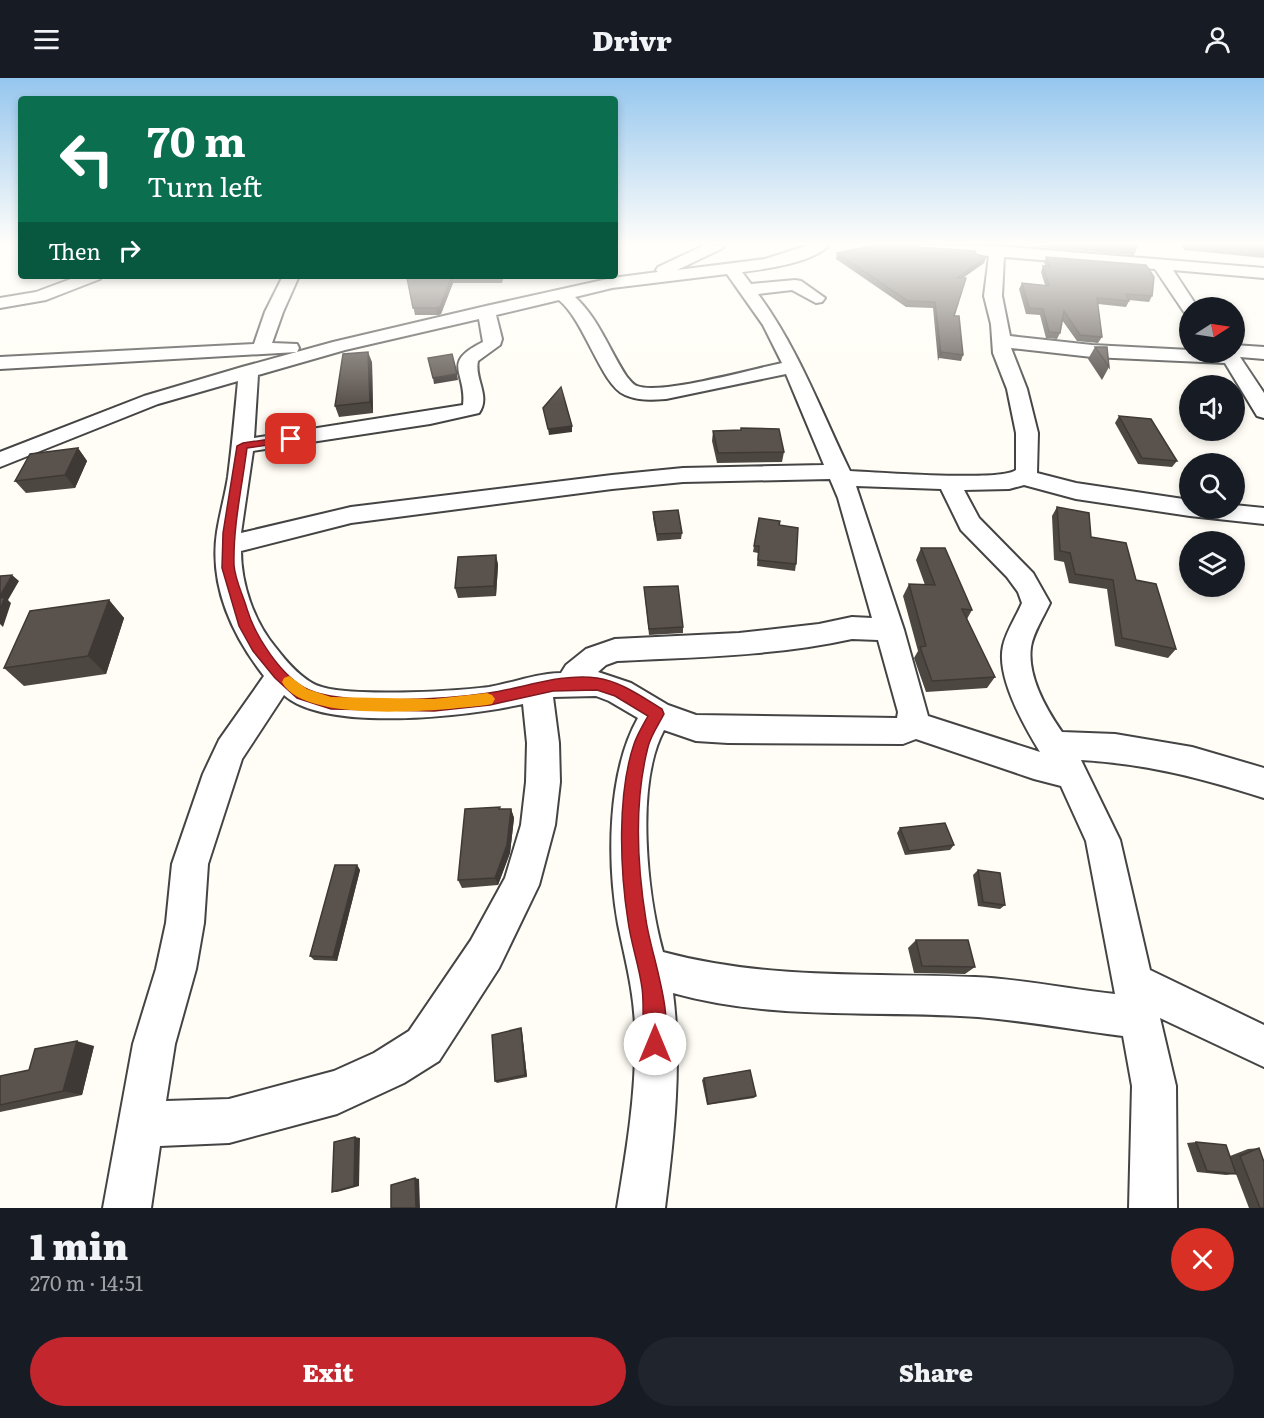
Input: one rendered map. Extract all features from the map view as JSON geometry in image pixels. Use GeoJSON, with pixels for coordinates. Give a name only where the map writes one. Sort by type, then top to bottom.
{"type":"FeatureCollection","features":[{"type":"Feature","properties":{"kind":"street"},"geometry":{"type":"LineString","coordinates":[[0,303],[30,298]]}},
{"type":"Feature","properties":{"kind":"street"},"geometry":{"type":"LineString","coordinates":[[281,298],[255,360],[229,545],[228,568],[245,626],[258,647],[280,674],[302,693],[331,703],[434,705],[490,699],[553,687],[597,684],[620,692],[657,714],[696,728],[903,731],[911,724],[913,712],[850,498],[793,367],[772,325],[748,298]]}},
{"type":"Feature","properties":{"kind":"street"},"geometry":{"type":"LineString","coordinates":[[0,363],[255,360],[340,346],[545,298]]}},
{"type":"Feature","properties":{"kind":"street"},"geometry":{"type":"LineString","coordinates":[[566,298],[575,304],[603,348],[619,380],[626,389],[635,393],[658,393],[793,367]]}},
{"type":"Feature","properties":{"kind":"street"},"geometry":{"type":"LineString","coordinates":[[993,298],[1002,353],[1017,389],[1027,433],[1027,470],[1023,477]]}},
{"type":"Feature","properties":{"kind":"street"},"geometry":{"type":"LineString","coordinates":[[243,446],[357,430],[472,409],[474,400],[468,365],[474,354],[491,345],[493,339],[486,311]]}},
{"type":"Feature","properties":{"kind":"street"},"geometry":{"type":"LineString","coordinates":[[1002,342],[1092,351],[1179,353]]}},
{"type":"Feature","properties":{"kind":"street"},"geometry":{"type":"LineString","coordinates":[[1245,354],[1264,353]]}},
{"type":"Feature","properties":{"kind":"street"},"geometry":{"type":"LineString","coordinates":[[0,460],[255,360]]}},
{"type":"Feature","properties":{"kind":"street"},"geometry":{"type":"LineString","coordinates":[[1236,363],[1258,387],[1264,411]]}},
{"type":"Feature","properties":{"kind":"street"},"geometry":{"type":"LineString","coordinates":[[229,545],[351,515],[612,482],[713,474],[841,475],[949,482],[1009,482],[1023,477],[1076,491],[1179,506]]}},
{"type":"Feature","properties":{"kind":"street"},"geometry":{"type":"LineString","coordinates":[[949,482],[969,522],[1031,587],[1036,603],[1017,647],[1020,676],[1038,722],[1072,774],[1103,840],[1154,1086],[1153,1208]]}},
{"type":"Feature","properties":{"kind":"street"},"geometry":{"type":"LineString","coordinates":[[1245,514],[1264,516]]}},
{"type":"Feature","properties":{"kind":"street"},"geometry":{"type":"LineString","coordinates":[[141,1124],[229,1121],[337,1092],[388,1068],[424,1046],[485,954],[521,885],[538,825],[543,782],[543,743],[553,687],[596,657],[615,650],[739,644],[819,635],[852,628],[890,630]]}},
{"type":"Feature","properties":{"kind":"street"},"geometry":{"type":"LineString","coordinates":[[127,1208],[154,1044],[176,969],[185,923],[190,864],[230,750],[270,693],[280,674]]}},
{"type":"Feature","properties":{"kind":"street"},"geometry":{"type":"LineString","coordinates":[[641,1208],[652,1136],[655,1064],[654,1004],[637,922],[629,846],[634,783],[641,744],[657,714]]}},
{"type":"Feature","properties":{"kind":"street"},"geometry":{"type":"LineString","coordinates":[[911,724],[1034,765],[1072,774]]}},
{"type":"Feature","properties":{"kind":"street"},"geometry":{"type":"LineString","coordinates":[[1053,745],[1115,748],[1192,761],[1264,783]]}},
{"type":"Feature","properties":{"kind":"street"},"geometry":{"type":"LineString","coordinates":[[648,967],[707,983],[787,993],[1136,1000],[1196,1015],[1264,1046]]}},
{"type":"Feature","properties":{"kind":"building"},"geometry":{"type":"Polygon","coordinates":[[[411,298],[444,298],[440,307],[413,308],[411,298]]]}},
{"type":"Feature","properties":{"kind":"building"},"geometry":{"type":"Polygon","coordinates":[[[903,298],[960,298],[954,316],[959,316],[963,355],[941,352],[941,355],[935,302],[908,301],[903,298]]]}},
{"type":"Feature","properties":{"kind":"building"},"geometry":{"type":"Polygon","coordinates":[[[1026,298],[1128,298],[1129,301],[1097,298],[1102,337],[1080,335],[1064,311],[1060,333],[1049,332],[1043,309],[1029,308],[1026,298]]]}},
{"type":"Feature","properties":{"kind":"building"},"geometry":{"type":"Polygon","coordinates":[[[1095,347],[1107,347],[1109,367],[1095,347]]]}},
{"type":"Feature","properties":{"kind":"building"},"geometry":{"type":"Polygon","coordinates":[[[368,352],[370,402],[335,406],[343,354],[368,352]]]}},
{"type":"Feature","properties":{"kind":"building"},"geometry":{"type":"Polygon","coordinates":[[[452,354],[457,374],[433,378],[428,358],[452,354]]]}},
{"type":"Feature","properties":{"kind":"building"},"geometry":{"type":"Polygon","coordinates":[[[561,387],[572,426],[548,429],[543,408],[561,387]]]}},
{"type":"Feature","properties":{"kind":"building"},"geometry":{"type":"Polygon","coordinates":[[[1119,416],[1151,419],[1177,461],[1142,458],[1119,416]]]}},
{"type":"Feature","properties":{"kind":"building"},"geometry":{"type":"Polygon","coordinates":[[[741,428],[779,429],[784,452],[718,453],[713,431],[741,430],[741,428]]]}},
{"type":"Feature","properties":{"kind":"building"},"geometry":{"type":"Polygon","coordinates":[[[78,448],[65,475],[15,481],[30,454],[78,448]]]}},
{"type":"Feature","properties":{"kind":"building"},"geometry":{"type":"Polygon","coordinates":[[[1057,507],[1089,513],[1091,537],[1126,543],[1136,580],[1156,584],[1176,649],[1122,638],[1113,580],[1075,574],[1070,553],[1060,551],[1057,507]]]}},
{"type":"Feature","properties":{"kind":"building"},"geometry":{"type":"Polygon","coordinates":[[[678,510],[682,533],[657,534],[653,512],[678,510]]]}},
{"type":"Feature","properties":{"kind":"building"},"geometry":{"type":"Polygon","coordinates":[[[759,518],[780,521],[779,525],[798,528],[796,564],[758,560],[759,546],[754,546],[759,518]]]}},
{"type":"Feature","properties":{"kind":"building"},"geometry":{"type":"Polygon","coordinates":[[[921,548],[945,548],[972,610],[962,609],[995,677],[932,681],[920,647],[926,646],[909,584],[935,585],[921,548]]]}},
{"type":"Feature","properties":{"kind":"building"},"geometry":{"type":"Polygon","coordinates":[[[496,555],[494,586],[455,588],[458,557],[496,555]]]}},
{"type":"Feature","properties":{"kind":"building"},"geometry":{"type":"Polygon","coordinates":[[[12,575],[0,596],[0,576],[12,575]]]}},
{"type":"Feature","properties":{"kind":"building"},"geometry":{"type":"Polygon","coordinates":[[[678,586],[683,627],[649,629],[644,587],[678,586]]]}},
{"type":"Feature","properties":{"kind":"building"},"geometry":{"type":"Polygon","coordinates":[[[5,597],[0,610],[0,598],[5,597]]]}},
{"type":"Feature","properties":{"kind":"building"},"geometry":{"type":"Polygon","coordinates":[[[109,600],[88,656],[4,668],[30,611],[109,600]]]}},
{"type":"Feature","properties":{"kind":"building"},"geometry":{"type":"Polygon","coordinates":[[[500,807],[499,809],[511,809],[507,845],[495,878],[458,880],[465,809],[500,807]]]}},
{"type":"Feature","properties":{"kind":"building"},"geometry":{"type":"Polygon","coordinates":[[[945,823],[954,845],[909,851],[900,828],[945,823]]]}},
{"type":"Feature","properties":{"kind":"building"},"geometry":{"type":"Polygon","coordinates":[[[335,865],[357,865],[333,957],[310,956],[335,865]]]}},
{"type":"Feature","properties":{"kind":"building"},"geometry":{"type":"Polygon","coordinates":[[[978,870],[1000,873],[1005,905],[983,902],[978,870]]]}},
{"type":"Feature","properties":{"kind":"building"},"geometry":{"type":"Polygon","coordinates":[[[916,940],[968,940],[975,967],[922,966],[916,940]]]}},
{"type":"Feature","properties":{"kind":"building"},"geometry":{"type":"Polygon","coordinates":[[[521,1028],[525,1075],[495,1081],[492,1035],[521,1028]]]}},
{"type":"Feature","properties":{"kind":"building"},"geometry":{"type":"Polygon","coordinates":[[[77,1041],[63,1091],[0,1105],[0,1076],[29,1070],[35,1049],[77,1041]]]}},
{"type":"Feature","properties":{"kind":"building"},"geometry":{"type":"Polygon","coordinates":[[[750,1070],[756,1096],[708,1104],[704,1078],[750,1070]]]}},
{"type":"Feature","properties":{"kind":"building"},"geometry":{"type":"Polygon","coordinates":[[[355,1137],[354,1186],[332,1192],[334,1142],[355,1137]]]}},
{"type":"Feature","properties":{"kind":"building"},"geometry":{"type":"Polygon","coordinates":[[[1196,1142],[1226,1145],[1236,1174],[1207,1171],[1196,1142]]]}},
{"type":"Feature","properties":{"kind":"building"},"geometry":{"type":"Polygon","coordinates":[[[1259,1148],[1264,1162],[1264,1208],[1260,1208],[1240,1156],[1259,1148]]]}},
{"type":"Feature","properties":{"kind":"building"},"geometry":{"type":"Polygon","coordinates":[[[415,1178],[416,1208],[391,1208],[391,1185],[415,1178]]]}},
{"type":"Feature","properties":{"kind":"slow traffic"},"geometry":{"type":"LineString","coordinates":[[289,682],[302,693],[331,703],[434,705],[487,699]]}},
{"type":"Feature","properties":{"kind":"route"},"geometry":{"type":"LineString","coordinates":[[291,439],[243,446],[229,533],[228,568],[245,626],[258,647],[280,674],[302,693],[331,703],[434,705],[490,699],[553,685],[597,684],[620,692],[657,714],[641,744],[634,783],[629,846],[637,922],[654,1004],[655,1044]]}}]}
